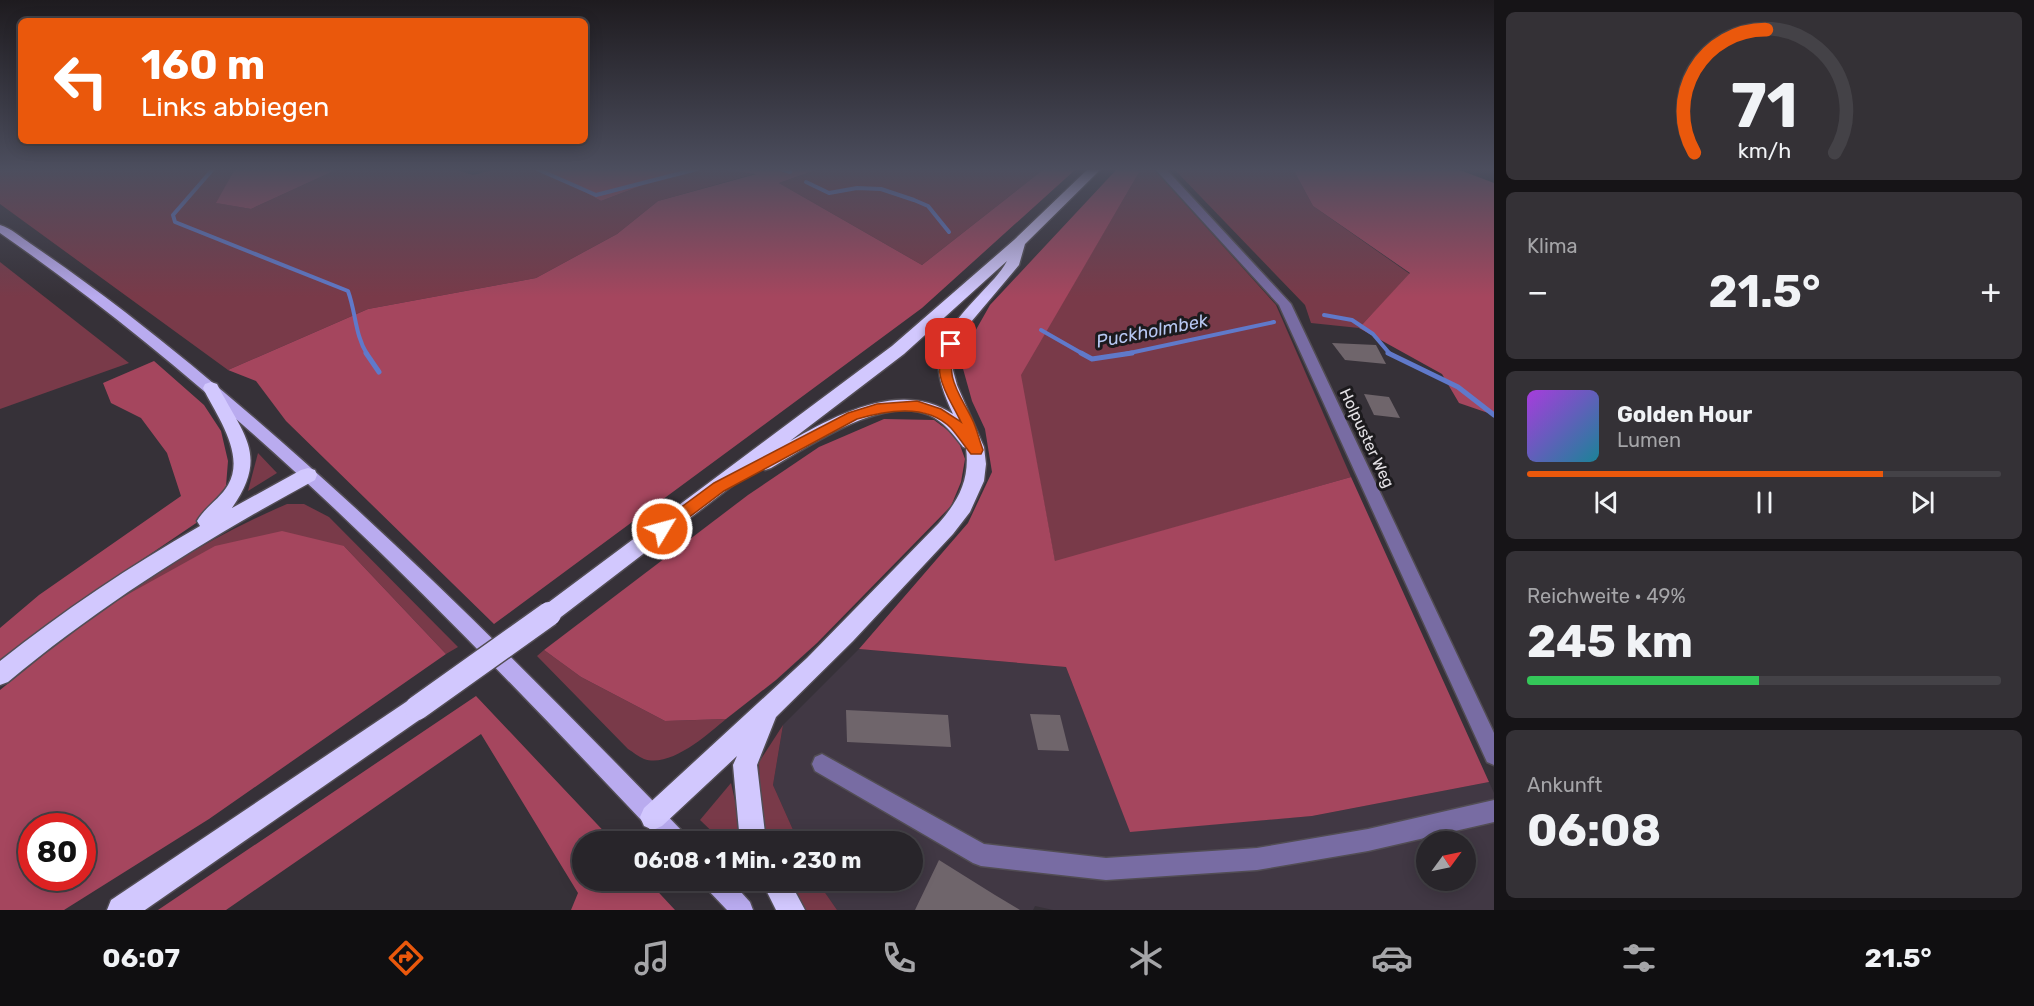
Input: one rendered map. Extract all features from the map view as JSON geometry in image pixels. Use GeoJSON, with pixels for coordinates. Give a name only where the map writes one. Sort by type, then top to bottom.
{"type":"FeatureCollection","features":[{"type":"Feature","properties":{"kind":"highway"},"geometry":{"type":"LineString","coordinates":[[121,910],[417,708],[549,614],[719,487],[898,350],[1051,211]]}},
{"type":"Feature","properties":{"kind":"highway"},"geometry":{"type":"LineString","coordinates":[[653,817],[768,710],[875,605],[956,518],[976,478],[976,450],[967,422],[949,387],[944,370],[946,356],[956,332],[1013,264],[1019,243]]}},
{"type":"Feature","properties":{"kind":"highway"},"geometry":{"type":"LineString","coordinates":[[186,543],[226,505],[241,483],[244,457],[211,388]]}},
{"type":"Feature","properties":{"kind":"highway"},"geometry":{"type":"LineString","coordinates":[[719,487],[853,416],[888,407],[917,406],[936,412],[954,423],[976,450]]}},
{"type":"Feature","properties":{"kind":"highway"},"geometry":{"type":"LineString","coordinates":[[0,675],[90,605],[186,543],[308,475]]}},
{"type":"Feature","properties":{"kind":"highway"},"geometry":{"type":"LineString","coordinates":[[752,831],[745,765],[768,710]]}},
{"type":"Feature","properties":{"kind":"highway"},"geometry":{"type":"LineString","coordinates":[[780,891],[790,910]]}},
{"type":"Feature","properties":{"kind":"main road"},"geometry":{"type":"LineString","coordinates":[[0,228],[78,281],[211,388],[308,475],[475,635],[666,831]]}},
{"type":"Feature","properties":{"kind":"main road"},"geometry":{"type":"LineString","coordinates":[[724,891],[742,910]]}},
{"type":"Feature","properties":{"kind":"street","name":"Holpuster Weg"},"geometry":{"type":"LineString","coordinates":[[1199,211],[1285,304],[1494,755]]}},
{"type":"Feature","properties":{"kind":"street"},"geometry":{"type":"LineString","coordinates":[[822,764],[981,855],[1106,869],[1257,859],[1368,840],[1494,811]]}},
{"type":"Feature","properties":{"kind":"shaded area"},"geometry":{"type":"Polygon","coordinates":[[[10,211],[645,211],[617,234],[536,278],[368,309],[228,370],[10,211]]]}},
{"type":"Feature","properties":{"kind":"shaded area"},"geometry":{"type":"Polygon","coordinates":[[[645,211],[829,211],[922,265],[990,211],[1029,211],[922,308],[494,624],[286,421],[256,381],[228,370],[368,309],[536,278],[617,234],[645,211]]]}},
{"type":"Feature","properties":{"kind":"shaded area"},"geometry":{"type":"Polygon","coordinates":[[[829,211],[990,211],[922,265],[829,211]]]}},
{"type":"Feature","properties":{"kind":"shaded area"},"geometry":{"type":"Polygon","coordinates":[[[1077,211],[1116,211],[1021,375],[1055,561],[1351,477],[1489,782],[1312,816],[1130,832],[1066,667],[859,649],[968,523],[992,472],[985,429],[972,401],[960,358],[990,305],[1077,211]]]}},
{"type":"Feature","properties":{"kind":"shaded area"},"geometry":{"type":"Polygon","coordinates":[[[1116,211],[1192,211],[1276,305],[1351,477],[1055,562],[1020,375],[1116,211]]]}},
{"type":"Feature","properties":{"kind":"shaded area"},"geometry":{"type":"Polygon","coordinates":[[[1215,211],[1321,211],[1410,274],[1359,328],[1311,323],[1305,305],[1215,211]]]}},
{"type":"Feature","properties":{"kind":"shaded area"},"geometry":{"type":"Polygon","coordinates":[[[1321,211],[1494,211],[1494,415],[1459,403],[1442,374],[1359,328],[1410,273],[1321,211]]]}},
{"type":"Feature","properties":{"kind":"shaded area"},"geometry":{"type":"Polygon","coordinates":[[[0,262],[129,363],[0,409],[0,262]]]}},
{"type":"Feature","properties":{"kind":"shaded area"},"geometry":{"type":"Polygon","coordinates":[[[154,361],[204,405],[221,431],[228,461],[226,486],[208,515],[69,609],[0,665],[0,628],[39,595],[181,496],[167,453],[141,418],[111,403],[103,383],[154,361]]]}},
{"type":"Feature","properties":{"kind":"shaded area"},"geometry":{"type":"Polygon","coordinates":[[[884,419],[934,420],[957,437],[965,459],[961,482],[951,506],[817,643],[776,680],[726,719],[665,721],[581,677],[544,650],[748,495],[819,447],[884,419]]]}},
{"type":"Feature","properties":{"kind":"shaded area"},"geometry":{"type":"Polygon","coordinates":[[[258,453],[277,473],[248,491],[258,453]]]}},
{"type":"Feature","properties":{"kind":"shaded area"},"geometry":{"type":"Polygon","coordinates":[[[287,504],[304,504],[329,517],[458,647],[446,654],[344,546],[96,612],[189,554],[237,527],[287,504]]]}},
{"type":"Feature","properties":{"kind":"shaded area"},"geometry":{"type":"Polygon","coordinates":[[[282,531],[344,546],[446,654],[209,819],[96,890],[96,813],[18,813],[18,891],[94,891],[64,910],[0,910],[0,690],[96,612],[215,546],[282,531]]]}},
{"type":"Feature","properties":{"kind":"shaded area"},"geometry":{"type":"Polygon","coordinates":[[[859,649],[1066,667],[1130,831],[1312,816],[1489,782],[1494,793],[1494,910],[1053,910],[1035,906],[1033,910],[837,910],[824,891],[923,891],[923,831],[794,831],[773,785],[783,725],[859,649]]]}},
{"type":"Feature","properties":{"kind":"shaded area"},"geometry":{"type":"Polygon","coordinates":[[[544,650],[581,677],[665,721],[726,719],[699,741],[677,754],[666,759],[644,759],[628,749],[537,656],[544,650]]]}},
{"type":"Feature","properties":{"kind":"shaded area"},"geometry":{"type":"Polygon","coordinates":[[[476,696],[604,831],[572,831],[572,883],[481,734],[226,910],[158,910],[476,696]]]}},
{"type":"Feature","properties":{"kind":"shaded area"},"geometry":{"type":"Polygon","coordinates":[[[783,725],[773,785],[794,831],[764,831],[760,803],[759,762],[783,725]]]}},
{"type":"Feature","properties":{"kind":"shaded area"},"geometry":{"type":"Polygon","coordinates":[[[731,783],[742,831],[712,831],[700,820],[731,783]]]}},
{"type":"Feature","properties":{"kind":"shaded area"},"geometry":{"type":"Polygon","coordinates":[[[577,891],[657,891],[675,910],[571,910],[577,891]]]}},
{"type":"Feature","properties":{"kind":"shaded area"},"geometry":{"type":"Polygon","coordinates":[[[791,891],[824,891],[837,910],[802,910],[791,891]]]}},
{"type":"Feature","properties":{"kind":"building"},"geometry":{"type":"Polygon","coordinates":[[[1332,343],[1376,345],[1386,364],[1345,360],[1332,343]]]}},
{"type":"Feature","properties":{"kind":"building"},"geometry":{"type":"Polygon","coordinates":[[[1364,394],[1389,397],[1400,418],[1374,415],[1364,394]]]}},
{"type":"Feature","properties":{"kind":"building"},"geometry":{"type":"Polygon","coordinates":[[[846,710],[948,715],[951,747],[847,742],[846,710]]]}},
{"type":"Feature","properties":{"kind":"building"},"geometry":{"type":"Polygon","coordinates":[[[1030,714],[1060,715],[1069,751],[1038,750],[1030,714]]]}},
{"type":"Feature","properties":{"kind":"building"},"geometry":{"type":"Polygon","coordinates":[[[939,860],[995,895],[1020,910],[915,910],[939,860]]]}},
{"type":"Feature","properties":{"kind":"waterway","name":"Puckholmbek"},"geometry":{"type":"LineString","coordinates":[[176,211],[173,215],[175,222],[348,291],[360,339],[367,354]]}},
{"type":"Feature","properties":{"kind":"waterway","name":"Puckholmbek"},"geometry":{"type":"LineString","coordinates":[[932,211],[949,232]]}},
{"type":"Feature","properties":{"kind":"waterway","name":"Puckholmbek"},"geometry":{"type":"LineString","coordinates":[[1324,315],[1352,320],[1373,334],[1390,354]]}},
{"type":"Feature","properties":{"kind":"waterway","name":"Puckholmbek"},"geometry":{"type":"LineString","coordinates":[[1125,354],[1274,322]]}},
{"type":"Feature","properties":{"kind":"waterway","name":"Puckholmbek"},"geometry":{"type":"LineString","coordinates":[[1041,330],[1083,354]]}},
{"type":"Feature","properties":{"kind":"waterway","name":"Puckholmbek"},"geometry":{"type":"LineString","coordinates":[[366,353],[379,372]]}},
{"type":"Feature","properties":{"kind":"waterway","name":"Puckholmbek"},"geometry":{"type":"LineString","coordinates":[[1081,353],[1092,359],[1132,353]]}},
{"type":"Feature","properties":{"kind":"waterway","name":"Puckholmbek"},"geometry":{"type":"LineString","coordinates":[[1390,354],[1458,387],[1494,415]]}},
{"type":"Feature","properties":{"kind":"route"},"geometry":{"type":"LineString","coordinates":[[662,529],[719,487],[853,416],[877,408],[900,405],[917,406],[936,412],[954,423],[976,450],[967,422],[949,387],[944,370],[951,344]]}}]}
